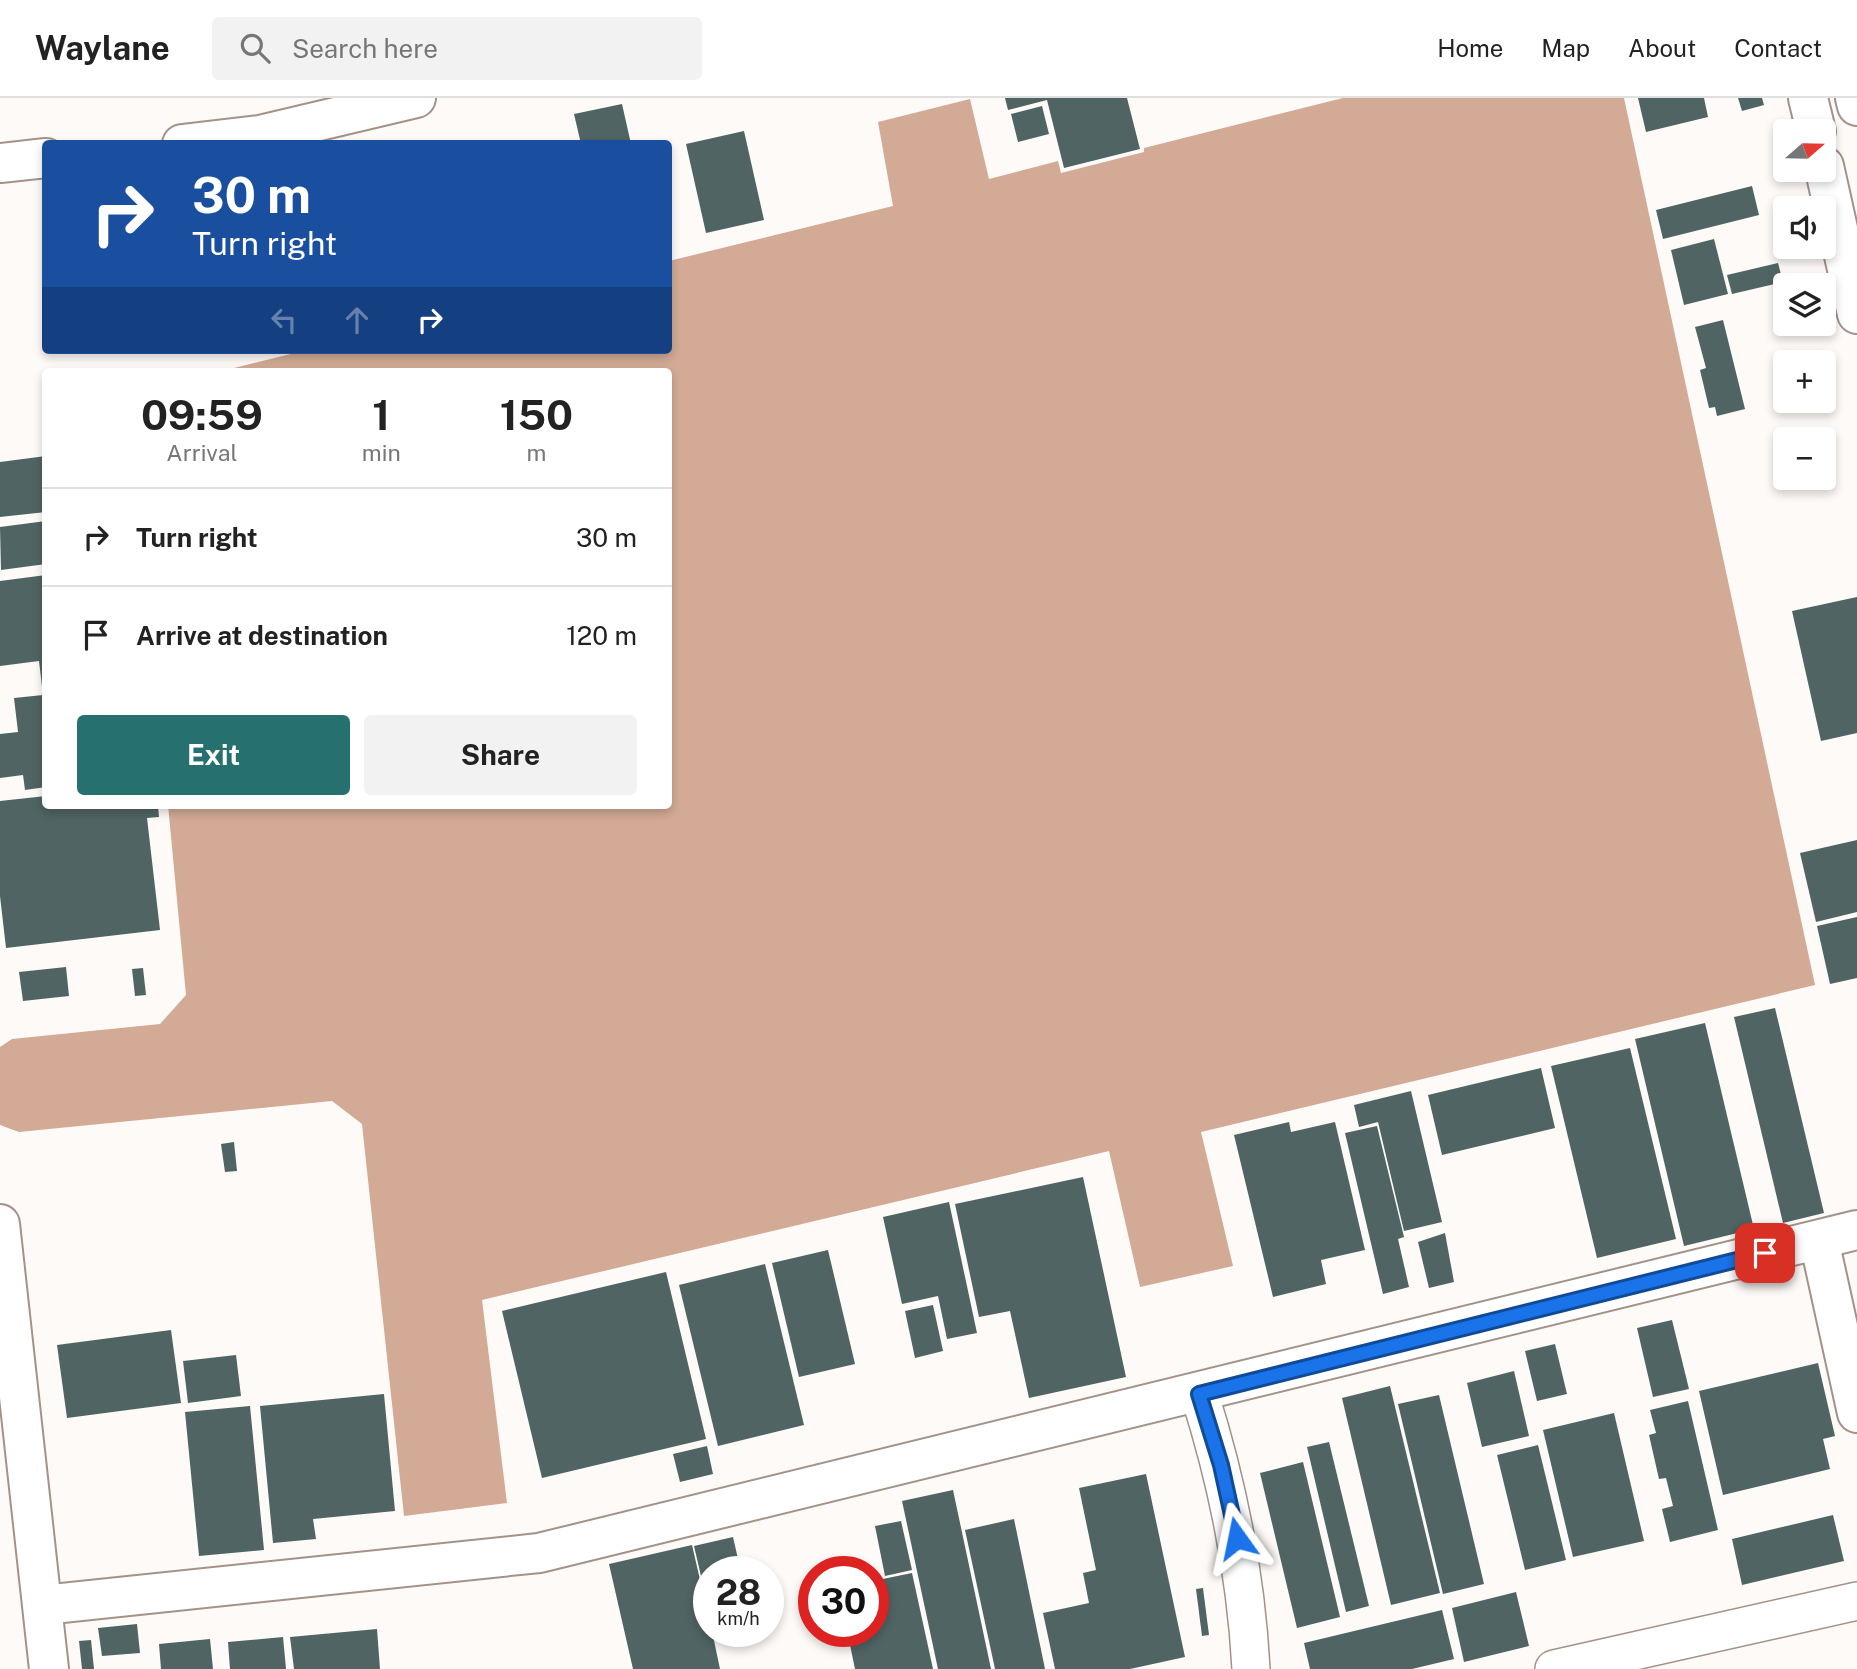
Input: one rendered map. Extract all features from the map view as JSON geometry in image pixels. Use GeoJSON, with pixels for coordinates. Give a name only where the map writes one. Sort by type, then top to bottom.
{"type":"FeatureCollection","features":[{"type":"Feature","properties":{"kind":"street"},"geometry":{"type":"LineString","coordinates":[[217,140],[260,135],[416,98]]}},
{"type":"Feature","properties":{"kind":"street"},"geometry":{"type":"LineString","coordinates":[[1808,98],[1813,119]]}},
{"type":"Feature","properties":{"kind":"street"},"geometry":{"type":"LineString","coordinates":[[1855,98],[1857,106]]}},
{"type":"Feature","properties":{"kind":"street"},"geometry":{"type":"LineString","coordinates":[[0,163],[42,158]]}},
{"type":"Feature","properties":{"kind":"street"},"geometry":{"type":"LineString","coordinates":[[1828,182],[1857,314]]}},
{"type":"Feature","properties":{"kind":"street"},"geometry":{"type":"LineString","coordinates":[[0,1224],[50,1669]]}},
{"type":"Feature","properties":{"kind":"street"},"geometry":{"type":"LineString","coordinates":[[43,1605],[539,1553],[1199,1394],[1857,1230]]}},
{"type":"Feature","properties":{"kind":"street"},"geometry":{"type":"LineString","coordinates":[[1819,1240],[1857,1413]]}},
{"type":"Feature","properties":{"kind":"street"},"geometry":{"type":"LineString","coordinates":[[1199,1394],[1221,1465],[1237,1538],[1245,1587],[1251,1669]]}},
{"type":"Feature","properties":{"kind":"street"},"geometry":{"type":"LineString","coordinates":[[1554,1669],[1857,1601]]}},
{"type":"Feature","properties":{"kind":"shaded area"},"geometry":{"type":"Polygon","coordinates":[[[1343,98],[1624,98],[1815,985],[1201,1132],[1233,1266],[1140,1287],[1109,1151],[482,1300],[507,1503],[404,1516],[362,1124],[332,1101],[19,1132],[0,1125],[0,1047],[12,1039],[160,1024],[186,995],[168,809],[672,809],[672,368],[234,368],[291,354],[672,354],[672,260],[893,206],[878,122],[970,99],[989,179],[1058,161],[1061,173],[1144,152],[1144,148],[1343,98]]]}},
{"type":"Feature","properties":{"kind":"building"},"geometry":{"type":"Polygon","coordinates":[[[1005,98],[1127,98],[1140,149],[1064,168],[1047,100],[1008,110],[1005,98]]]}},
{"type":"Feature","properties":{"kind":"building"},"geometry":{"type":"Polygon","coordinates":[[[1638,98],[1704,98],[1708,117],[1646,132],[1638,98]]]}},
{"type":"Feature","properties":{"kind":"building"},"geometry":{"type":"Polygon","coordinates":[[[1738,98],[1762,98],[1764,105],[1742,111],[1738,98]]]}},
{"type":"Feature","properties":{"kind":"building"},"geometry":{"type":"Polygon","coordinates":[[[622,104],[630,140],[580,140],[574,114],[622,104]]]}},
{"type":"Feature","properties":{"kind":"building"},"geometry":{"type":"Polygon","coordinates":[[[1042,106],[1049,134],[1018,142],[1011,114],[1042,106]]]}},
{"type":"Feature","properties":{"kind":"building"},"geometry":{"type":"Polygon","coordinates":[[[744,131],[764,220],[706,233],[686,144],[744,131]]]}},
{"type":"Feature","properties":{"kind":"building"},"geometry":{"type":"Polygon","coordinates":[[[1752,186],[1759,215],[1663,239],[1656,210],[1752,186]]]}},
{"type":"Feature","properties":{"kind":"building"},"geometry":{"type":"Polygon","coordinates":[[[1714,239],[1728,294],[1684,305],[1671,250],[1714,239]]]}},
{"type":"Feature","properties":{"kind":"building"},"geometry":{"type":"Polygon","coordinates":[[[1778,263],[1781,273],[1773,273],[1773,284],[1732,294],[1727,275],[1778,263]]]}},
{"type":"Feature","properties":{"kind":"building"},"geometry":{"type":"Polygon","coordinates":[[[1723,320],[1745,409],[1717,416],[1715,407],[1709,408],[1700,370],[1706,368],[1695,327],[1723,320]]]}},
{"type":"Feature","properties":{"kind":"building"},"geometry":{"type":"Polygon","coordinates":[[[42,457],[42,512],[0,517],[0,462],[42,457]]]}},
{"type":"Feature","properties":{"kind":"building"},"geometry":{"type":"Polygon","coordinates":[[[42,522],[42,565],[1,570],[0,527],[42,522]]]}},
{"type":"Feature","properties":{"kind":"building"},"geometry":{"type":"Polygon","coordinates":[[[42,576],[42,686],[39,661],[0,666],[0,581],[42,576]]]}},
{"type":"Feature","properties":{"kind":"building"},"geometry":{"type":"Polygon","coordinates":[[[1857,597],[1857,733],[1821,741],[1792,611],[1857,597]]]}},
{"type":"Feature","properties":{"kind":"building"},"geometry":{"type":"Polygon","coordinates":[[[42,695],[42,788],[25,790],[23,775],[0,778],[0,734],[18,732],[14,698],[42,695]]]}},
{"type":"Feature","properties":{"kind":"building"},"geometry":{"type":"Polygon","coordinates":[[[42,796],[42,809],[158,809],[159,817],[147,818],[160,930],[6,948],[0,896],[0,801],[42,796]]]}},
{"type":"Feature","properties":{"kind":"building"},"geometry":{"type":"Polygon","coordinates":[[[1857,840],[1857,912],[1816,922],[1800,853],[1857,840]]]}},
{"type":"Feature","properties":{"kind":"building"},"geometry":{"type":"Polygon","coordinates":[[[1857,917],[1857,978],[1830,984],[1817,926],[1857,917]]]}},
{"type":"Feature","properties":{"kind":"building"},"geometry":{"type":"Polygon","coordinates":[[[66,967],[69,996],[23,1001],[19,972],[66,967]]]}},
{"type":"Feature","properties":{"kind":"building"},"geometry":{"type":"Polygon","coordinates":[[[143,968],[146,995],[135,996],[132,969],[143,968]]]}},
{"type":"Feature","properties":{"kind":"building"},"geometry":{"type":"Polygon","coordinates":[[[1775,1008],[1824,1213],[1783,1223],[1734,1017],[1775,1008]]]}},
{"type":"Feature","properties":{"kind":"building"},"geometry":{"type":"Polygon","coordinates":[[[1705,1023],[1754,1229],[1684,1246],[1635,1039],[1705,1023]]]}},
{"type":"Feature","properties":{"kind":"building"},"geometry":{"type":"Polygon","coordinates":[[[1630,1048],[1676,1239],[1597,1258],[1551,1066],[1630,1048]]]}},
{"type":"Feature","properties":{"kind":"building"},"geometry":{"type":"Polygon","coordinates":[[[1541,1068],[1555,1128],[1442,1155],[1428,1095],[1541,1068]]]}},
{"type":"Feature","properties":{"kind":"building"},"geometry":{"type":"Polygon","coordinates":[[[1411,1091],[1442,1222],[1404,1231],[1378,1122],[1359,1127],[1354,1105],[1411,1091]]]}},
{"type":"Feature","properties":{"kind":"building"},"geometry":{"type":"Polygon","coordinates":[[[1289,1122],[1291,1132],[1335,1122],[1365,1250],[1321,1260],[1326,1284],[1273,1297],[1234,1135],[1289,1122]]]}},
{"type":"Feature","properties":{"kind":"building"},"geometry":{"type":"Polygon","coordinates":[[[1377,1126],[1404,1237],[1398,1239],[1409,1287],[1383,1294],[1345,1133],[1377,1126]]]}},
{"type":"Feature","properties":{"kind":"building"},"geometry":{"type":"Polygon","coordinates":[[[234,1142],[237,1171],[225,1172],[221,1144],[234,1142]]]}},
{"type":"Feature","properties":{"kind":"building"},"geometry":{"type":"Polygon","coordinates":[[[1083,1177],[1126,1377],[1029,1398],[1010,1311],[979,1317],[955,1204],[1083,1177]]]}},
{"type":"Feature","properties":{"kind":"building"},"geometry":{"type":"Polygon","coordinates":[[[949,1202],[977,1333],[947,1339],[938,1296],[902,1304],[883,1217],[949,1202]]]}},
{"type":"Feature","properties":{"kind":"building"},"geometry":{"type":"Polygon","coordinates":[[[1445,1233],[1454,1282],[1429,1288],[1418,1242],[1445,1233]]]}},
{"type":"Feature","properties":{"kind":"building"},"geometry":{"type":"Polygon","coordinates":[[[828,1250],[855,1364],[799,1377],[772,1263],[828,1250]]]}},
{"type":"Feature","properties":{"kind":"building"},"geometry":{"type":"Polygon","coordinates":[[[765,1264],[804,1425],[718,1446],[679,1285],[765,1264]]]}},
{"type":"Feature","properties":{"kind":"building"},"geometry":{"type":"Polygon","coordinates":[[[666,1272],[706,1439],[542,1478],[502,1311],[666,1272]]]}},
{"type":"Feature","properties":{"kind":"building"},"geometry":{"type":"Polygon","coordinates":[[[933,1305],[943,1351],[915,1358],[905,1311],[933,1305]]]}},
{"type":"Feature","properties":{"kind":"building"},"geometry":{"type":"Polygon","coordinates":[[[1672,1320],[1689,1389],[1653,1397],[1637,1328],[1672,1320]]]}},
{"type":"Feature","properties":{"kind":"building"},"geometry":{"type":"Polygon","coordinates":[[[171,1330],[181,1403],[67,1418],[57,1345],[171,1330]]]}},
{"type":"Feature","properties":{"kind":"building"},"geometry":{"type":"Polygon","coordinates":[[[1555,1344],[1567,1394],[1537,1401],[1525,1351],[1555,1344]]]}},
{"type":"Feature","properties":{"kind":"building"},"geometry":{"type":"Polygon","coordinates":[[[236,1355],[241,1396],[188,1403],[183,1361],[236,1355]]]}},
{"type":"Feature","properties":{"kind":"building"},"geometry":{"type":"Polygon","coordinates":[[[1818,1363],[1835,1436],[1823,1439],[1830,1469],[1723,1495],[1699,1391],[1818,1363]]]}},
{"type":"Feature","properties":{"kind":"building"},"geometry":{"type":"Polygon","coordinates":[[[1514,1371],[1529,1436],[1482,1447],[1467,1383],[1514,1371]]]}},
{"type":"Feature","properties":{"kind":"building"},"geometry":{"type":"Polygon","coordinates":[[[1390,1386],[1440,1593],[1391,1605],[1342,1398],[1390,1386]]]}},
{"type":"Feature","properties":{"kind":"building"},"geometry":{"type":"Polygon","coordinates":[[[384,1394],[395,1511],[313,1519],[316,1539],[273,1543],[260,1406],[384,1394]]]}},
{"type":"Feature","properties":{"kind":"building"},"geometry":{"type":"Polygon","coordinates":[[[1439,1395],[1484,1584],[1443,1594],[1398,1404],[1439,1395]]]}},
{"type":"Feature","properties":{"kind":"building"},"geometry":{"type":"Polygon","coordinates":[[[1688,1401],[1718,1530],[1670,1542],[1662,1509],[1673,1506],[1666,1478],[1659,1479],[1649,1435],[1656,1433],[1650,1410],[1688,1401]]]}},
{"type":"Feature","properties":{"kind":"building"},"geometry":{"type":"Polygon","coordinates":[[[250,1406],[264,1550],[199,1556],[185,1412],[250,1406]]]}},
{"type":"Feature","properties":{"kind":"building"},"geometry":{"type":"Polygon","coordinates":[[[1614,1413],[1644,1541],[1573,1557],[1543,1430],[1614,1413]]]}},
{"type":"Feature","properties":{"kind":"building"},"geometry":{"type":"Polygon","coordinates":[[[1329,1442],[1369,1606],[1346,1612],[1307,1447],[1329,1442]]]}},
{"type":"Feature","properties":{"kind":"building"},"geometry":{"type":"Polygon","coordinates":[[[1538,1445],[1566,1560],[1525,1570],[1497,1455],[1538,1445]]]}},
{"type":"Feature","properties":{"kind":"building"},"geometry":{"type":"Polygon","coordinates":[[[707,1446],[713,1474],[680,1482],[673,1454],[707,1446]]]}},
{"type":"Feature","properties":{"kind":"building"},"geometry":{"type":"Polygon","coordinates":[[[1303,1462],[1340,1617],[1297,1628],[1260,1473],[1303,1462]]]}},
{"type":"Feature","properties":{"kind":"building"},"geometry":{"type":"Polygon","coordinates":[[[1146,1474],[1185,1657],[1130,1669],[1055,1669],[1043,1613],[1089,1603],[1083,1573],[1096,1570],[1079,1488],[1146,1474]]]}},
{"type":"Feature","properties":{"kind":"building"},"geometry":{"type":"Polygon","coordinates":[[[953,1490],[991,1669],[938,1669],[902,1501],[953,1490]]]}},
{"type":"Feature","properties":{"kind":"building"},"geometry":{"type":"Polygon","coordinates":[[[1833,1515],[1844,1561],[1742,1585],[1732,1539],[1833,1515]]]}},
{"type":"Feature","properties":{"kind":"building"},"geometry":{"type":"Polygon","coordinates":[[[1014,1519],[1045,1669],[995,1669],[965,1530],[1014,1519]]]}},
{"type":"Feature","properties":{"kind":"building"},"geometry":{"type":"Polygon","coordinates":[[[901,1521],[912,1570],[889,1575],[889,1556],[881,1556],[875,1526],[901,1521]]]}},
{"type":"Feature","properties":{"kind":"building"},"geometry":{"type":"Polygon","coordinates":[[[733,1537],[737,1556],[696,1556],[694,1546],[733,1537]]]}},
{"type":"Feature","properties":{"kind":"building"},"geometry":{"type":"Polygon","coordinates":[[[692,1545],[695,1556],[693,1647],[715,1647],[720,1669],[633,1669],[609,1564],[692,1545]]]}},
{"type":"Feature","properties":{"kind":"building"},"geometry":{"type":"Polygon","coordinates":[[[912,1573],[933,1669],[855,1669],[850,1647],[889,1647],[889,1578],[912,1573]]]}},
{"type":"Feature","properties":{"kind":"building"},"geometry":{"type":"Polygon","coordinates":[[[1203,1588],[1209,1635],[1202,1636],[1196,1589],[1203,1588]]]}},
{"type":"Feature","properties":{"kind":"building"},"geometry":{"type":"Polygon","coordinates":[[[1516,1592],[1529,1646],[1464,1662],[1452,1608],[1516,1592]]]}},
{"type":"Feature","properties":{"kind":"building"},"geometry":{"type":"Polygon","coordinates":[[[1442,1610],[1454,1659],[1412,1669],[1310,1669],[1304,1643],[1442,1610]]]}},
{"type":"Feature","properties":{"kind":"building"},"geometry":{"type":"Polygon","coordinates":[[[137,1624],[140,1653],[102,1656],[98,1628],[137,1624]]]}},
{"type":"Feature","properties":{"kind":"building"},"geometry":{"type":"Polygon","coordinates":[[[377,1629],[380,1669],[294,1669],[290,1637],[377,1629]]]}},
{"type":"Feature","properties":{"kind":"building"},"geometry":{"type":"Polygon","coordinates":[[[283,1637],[286,1669],[230,1669],[228,1642],[283,1637]]]}},
{"type":"Feature","properties":{"kind":"building"},"geometry":{"type":"Polygon","coordinates":[[[210,1639],[213,1669],[161,1669],[159,1644],[210,1639]]]}},
{"type":"Feature","properties":{"kind":"building"},"geometry":{"type":"Polygon","coordinates":[[[91,1640],[94,1669],[82,1669],[79,1641],[91,1640]]]}},
{"type":"Feature","properties":{"kind":"route"},"geometry":{"type":"LineString","coordinates":[[1237,1538],[1221,1465],[1199,1394],[1765,1253]]}}]}
